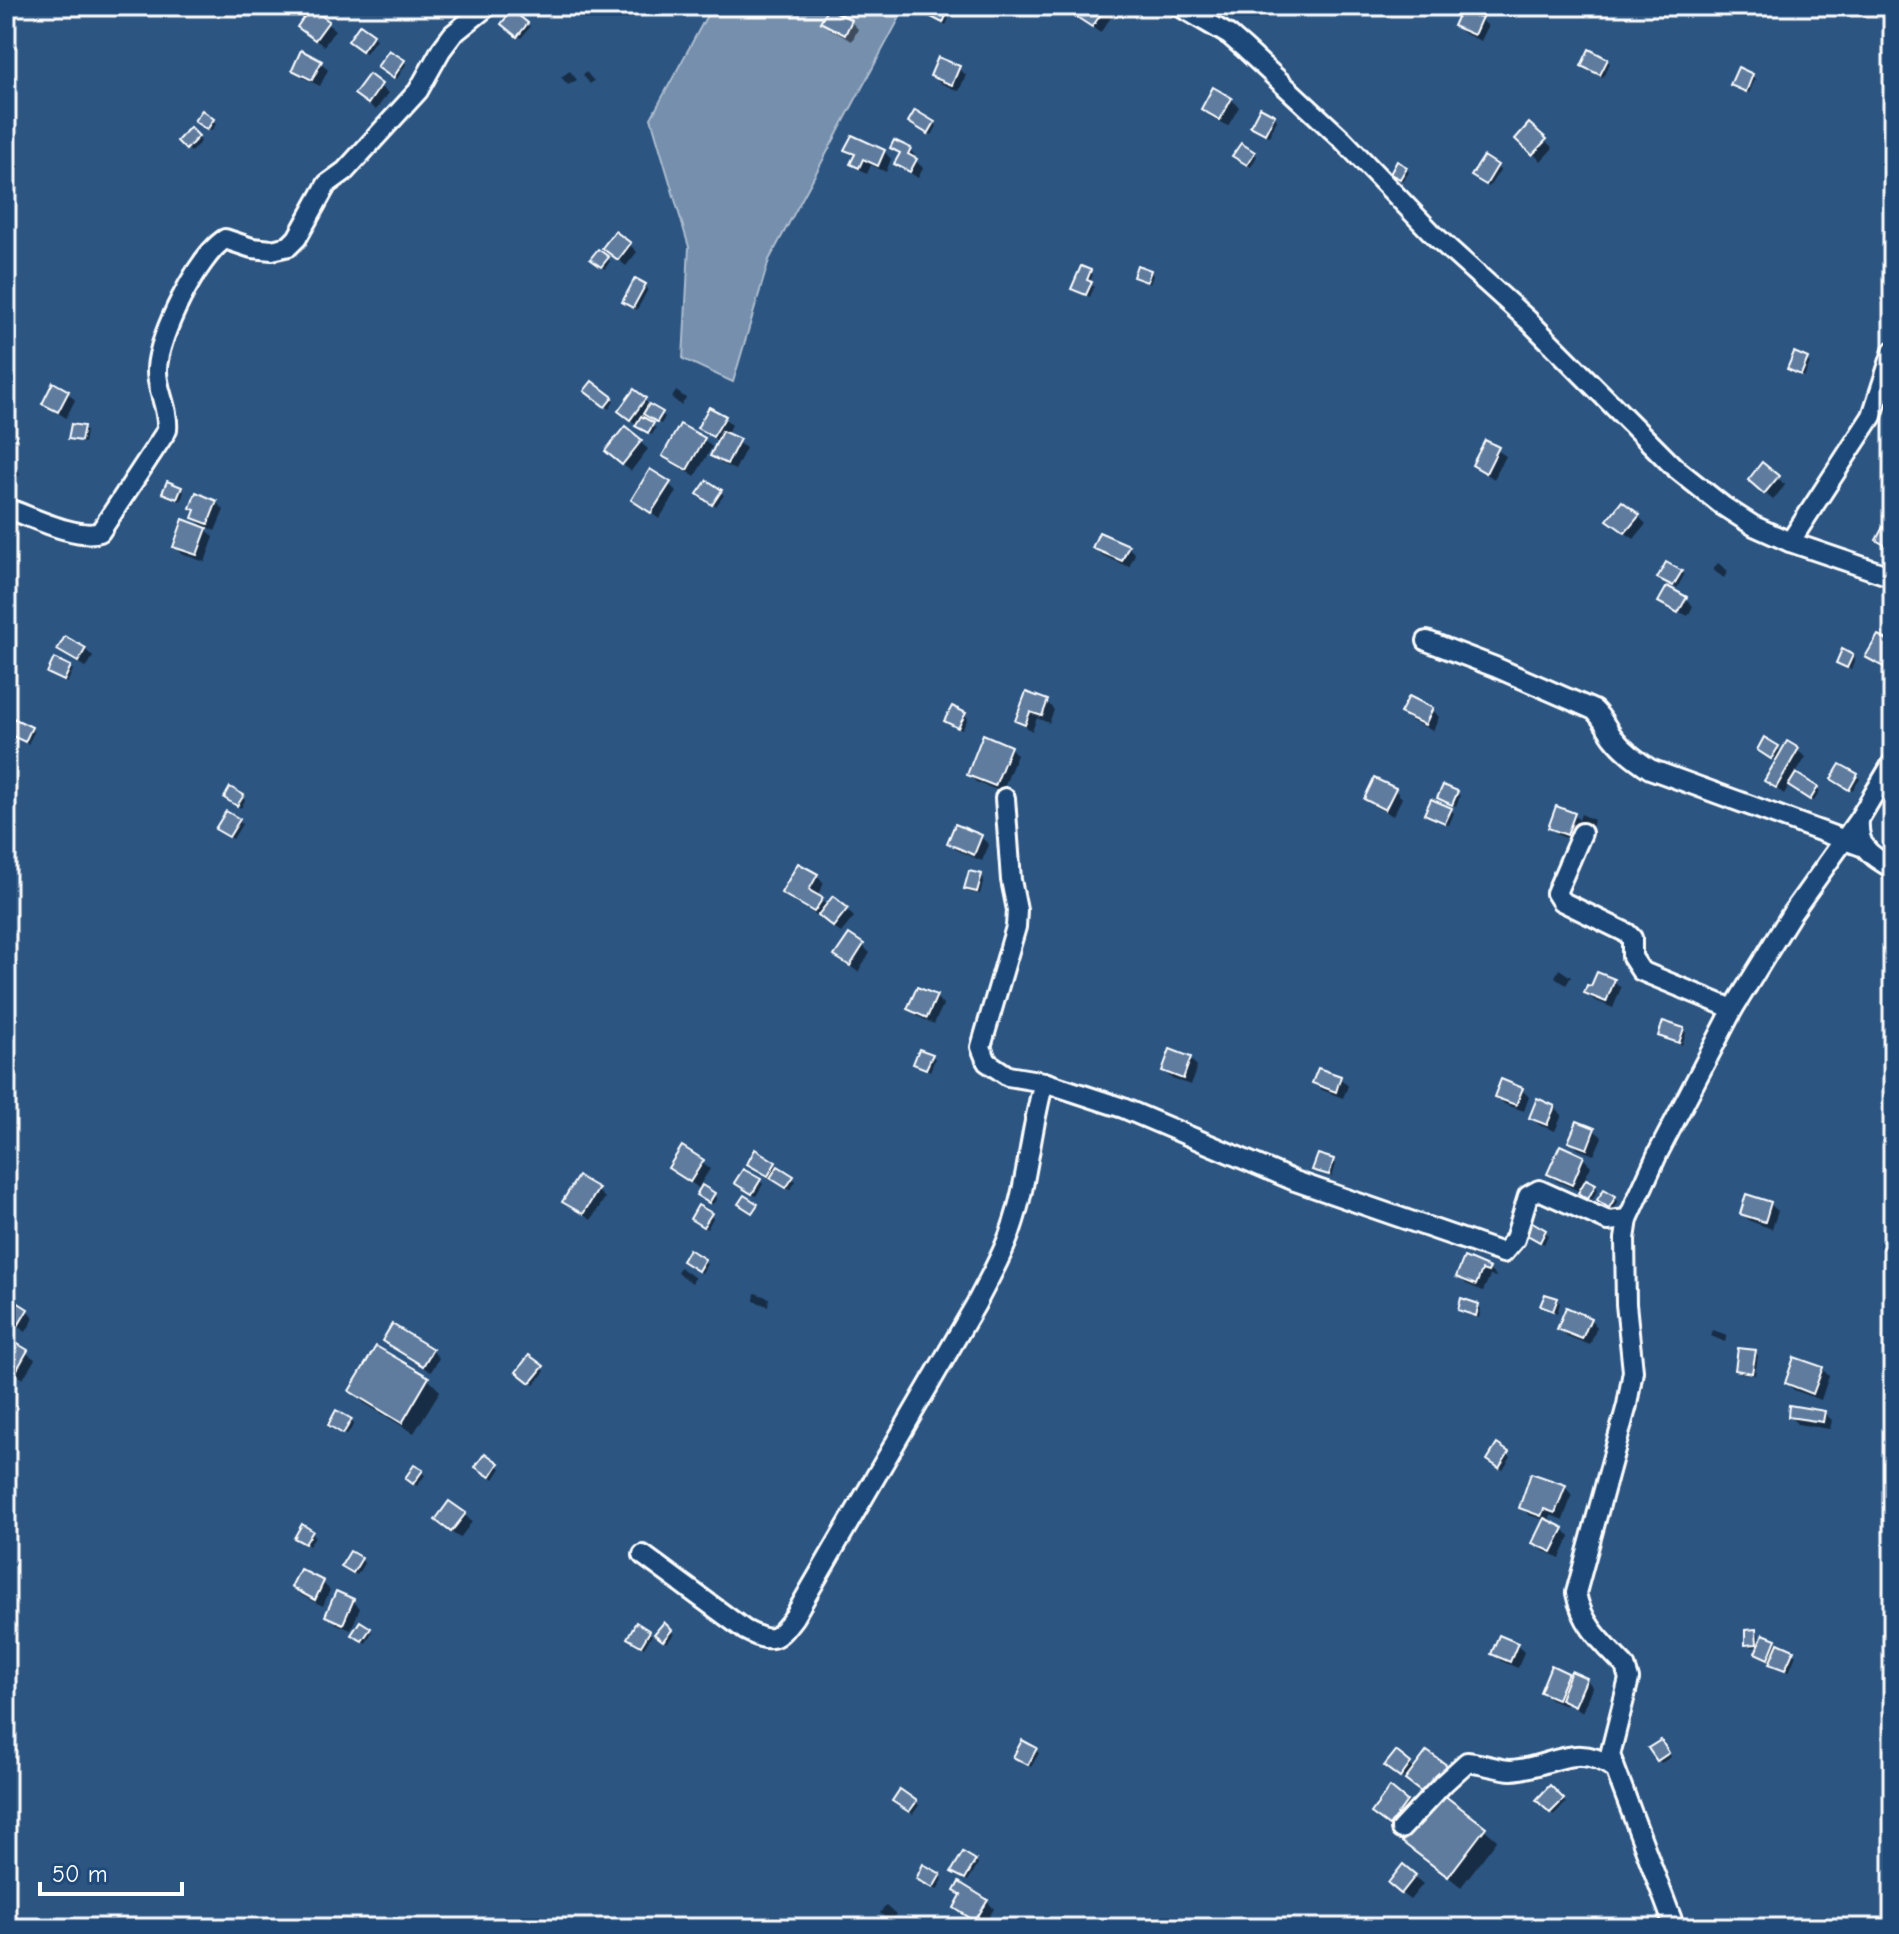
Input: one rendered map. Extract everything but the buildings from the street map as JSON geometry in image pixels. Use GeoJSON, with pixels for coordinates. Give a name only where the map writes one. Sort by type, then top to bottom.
{"type":"FeatureCollection","features":[{"type":"Feature","properties":{"kind":"street"},"geometry":{"type":"LineString","coordinates":[[6,508],[75,532],[92,535],[100,532],[167,430],[168,419],[156,372],[160,345],[170,320],[211,250],[225,239],[252,248],[272,250],[289,246],[297,238],[327,184],[345,171],[418,91],[453,34],[488,6]]}},
{"type":"Feature","properties":{"kind":"street"},"geometry":{"type":"LineString","coordinates":[[1179,6],[1229,35],[1343,140],[1435,236],[1528,320],[1674,467],[1754,526],[1790,542],[1893,577]]}},
{"type":"Feature","properties":{"kind":"street"},"geometry":{"type":"LineString","coordinates":[[1790,542],[1872,416],[1893,351]]}},
{"type":"Feature","properties":{"kind":"street"},"geometry":{"type":"LineString","coordinates":[[1427,641],[1594,710],[1630,755],[1650,769],[1864,847],[1893,869]]}},
{"type":"Feature","properties":{"kind":"street"},"geometry":{"type":"LineString","coordinates":[[1675,1928],[1610,1755],[1628,1673],[1589,1628],[1579,1610],[1576,1593],[1627,1405],[1633,1371],[1625,1291],[1628,1219],[1658,1153],[1733,1009],[1792,913],[1859,819],[1893,762]]}},
{"type":"Feature","properties":{"kind":"street"},"geometry":{"type":"LineString","coordinates":[[1005,798],[1011,880],[1017,910],[1016,927],[981,1047],[987,1062],[1008,1076],[1044,1082],[1123,1108],[1295,1181],[1503,1253],[1515,1239],[1528,1196],[1539,1190],[1608,1221],[1628,1219]]}},
{"type":"Feature","properties":{"kind":"street"},"geometry":{"type":"LineString","coordinates":[[1859,819],[1858,830],[1864,847]]}},
{"type":"Feature","properties":{"kind":"street"},"geometry":{"type":"LineString","coordinates":[[1582,833],[1556,893],[1561,901],[1627,933],[1632,938],[1632,957],[1641,971],[1733,1009]]}},
{"type":"Feature","properties":{"kind":"street"},"geometry":{"type":"LineString","coordinates":[[643,1555],[745,1630],[762,1639],[773,1639],[783,1632],[976,1304],[998,1259],[1011,1231],[1022,1189],[1044,1082]]}},
{"type":"Feature","properties":{"kind":"street"},"geometry":{"type":"LineString","coordinates":[[1401,1829],[1467,1762],[1486,1763],[1509,1770],[1582,1755],[1614,1768]]}},
{"type":"Feature","properties":{"kind":"water"},"geometry":{"type":"Polygon","coordinates":[[[712,6],[906,6],[769,260],[733,382],[683,359],[689,247],[651,118],[712,6]]]}}]}
